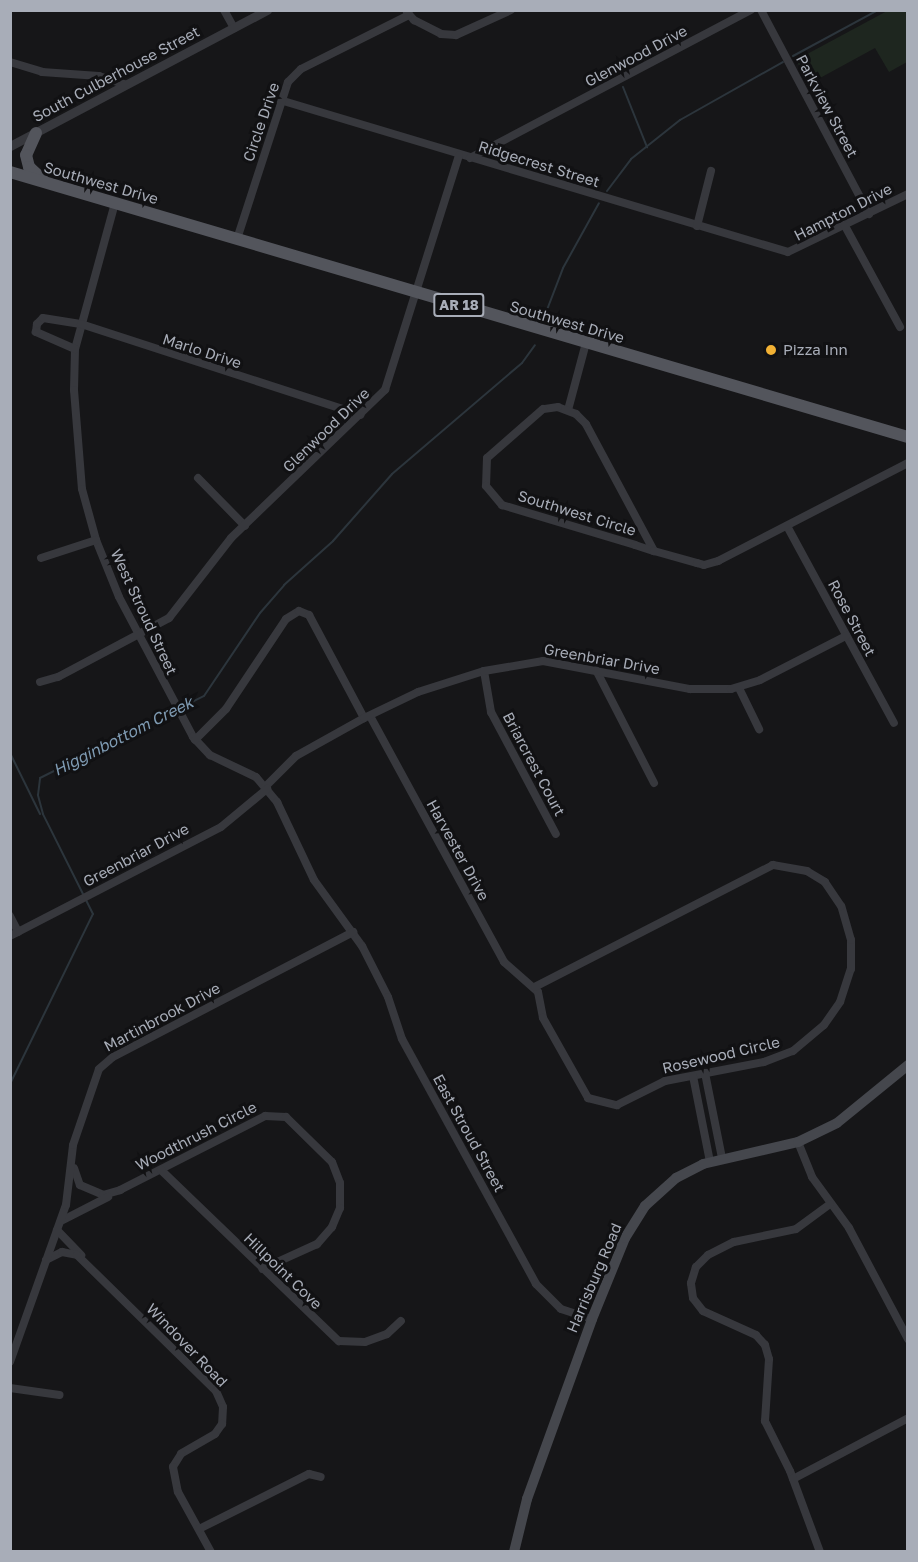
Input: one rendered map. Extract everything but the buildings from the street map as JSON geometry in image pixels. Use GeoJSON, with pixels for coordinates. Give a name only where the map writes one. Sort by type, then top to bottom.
{"type":"FeatureCollection","features":[{"type":"Feature","properties":{"kind":"main road"},"geometry":{"type":"LineString","coordinates":[[36,133],[27,148],[27,163],[46,183]]}},
{"type":"Feature","properties":{"kind":"main road","name":"Southwest Drive"},"geometry":{"type":"LineString","coordinates":[[10,172],[908,437]]}},
{"type":"Feature","properties":{"kind":"main road","name":"Harrisburg Road"},"geometry":{"type":"LineString","coordinates":[[514,1551],[527,1499],[592,1319],[625,1238],[645,1206],[676,1178],[710,1162],[798,1142],[856,1110],[908,1065]]}},
{"type":"Feature","properties":{"kind":"street"},"geometry":{"type":"LineString","coordinates":[[224,10],[234,28]]}},
{"type":"Feature","properties":{"kind":"street","name":"South Culberhouse Street"},"geometry":{"type":"LineString","coordinates":[[10,146],[267,10]]}},
{"type":"Feature","properties":{"kind":"street","name":"Circle Drive"},"geometry":{"type":"LineString","coordinates":[[237,239],[279,100],[288,82],[301,69],[408,13],[441,34],[456,35],[512,10]]}},
{"type":"Feature","properties":{"kind":"street","name":"Glenwood Drive"},"geometry":{"type":"LineString","coordinates":[[470,158],[751,10]]}},
{"type":"Feature","properties":{"kind":"street","name":"Parkview Street"},"geometry":{"type":"LineString","coordinates":[[761,10],[869,214]]}},
{"type":"Feature","properties":{"kind":"street"},"geometry":{"type":"LineString","coordinates":[[10,62],[42,72],[99,76],[126,85]]}},
{"type":"Feature","properties":{"kind":"street","name":"Ridgecrest Street"},"geometry":{"type":"LineString","coordinates":[[279,100],[697,226],[791,252]]}},
{"type":"Feature","properties":{"kind":"street","name":"Glenwood Drive"},"geometry":{"type":"LineString","coordinates":[[40,682],[137,636],[169,618],[207,567],[245,526],[361,416],[390,380],[459,155]]}},
{"type":"Feature","properties":{"kind":"street"},"geometry":{"type":"LineString","coordinates":[[697,226],[711,171]]}},
{"type":"Feature","properties":{"kind":"street","name":"Hampton Drive"},"geometry":{"type":"LineString","coordinates":[[791,252],[908,194]]}},
{"type":"Feature","properties":{"kind":"street","name":"West Stroud Street"},"geometry":{"type":"LineString","coordinates":[[115,203],[75,349],[77,459],[96,540],[137,636],[186,729],[210,754],[251,774],[266,788],[314,880],[353,932]]}},
{"type":"Feature","properties":{"kind":"street"},"geometry":{"type":"LineString","coordinates":[[845,226],[900,327]]}},
{"type":"Feature","properties":{"kind":"street","name":"Marlo Drive"},"geometry":{"type":"LineString","coordinates":[[75,349],[36,332],[37,324],[43,318],[81,324],[361,416]]}},
{"type":"Feature","properties":{"kind":"street"},"geometry":{"type":"LineString","coordinates":[[586,343],[568,410],[586,424],[654,551]]}},
{"type":"Feature","properties":{"kind":"street","name":"Southwest Circle"},"geometry":{"type":"LineString","coordinates":[[568,410],[551,407],[535,414],[489,454],[484,474],[491,496],[502,505],[697,563],[713,563],[908,463]]}},
{"type":"Feature","properties":{"kind":"street"},"geometry":{"type":"LineString","coordinates":[[198,478],[245,526]]}},
{"type":"Feature","properties":{"kind":"street","name":"Rose Street"},"geometry":{"type":"LineString","coordinates":[[787,526],[894,723]]}},
{"type":"Feature","properties":{"kind":"street"},"geometry":{"type":"LineString","coordinates":[[41,558],[96,540]]}},
{"type":"Feature","properties":{"kind":"street","name":"Harvester Drive"},"geometry":{"type":"LineString","coordinates":[[195,740],[226,709],[286,619],[299,611],[309,615],[504,962],[535,987]]}},
{"type":"Feature","properties":{"kind":"street","name":"Greenbriar Drive"},"geometry":{"type":"LineString","coordinates":[[14,934],[221,827],[266,788],[296,756],[418,692],[484,671],[543,660],[699,690],[739,688],[846,636]]}},
{"type":"Feature","properties":{"kind":"street"},"geometry":{"type":"LineString","coordinates":[[596,670],[654,783]]}},
{"type":"Feature","properties":{"kind":"street","name":"Briarcrest Court"},"geometry":{"type":"LineString","coordinates":[[484,671],[491,711],[556,834]]}},
{"type":"Feature","properties":{"kind":"street"},"geometry":{"type":"LineString","coordinates":[[739,688],[759,729]]}},
{"type":"Feature","properties":{"kind":"street","name":"Rosewood Circle"},"geometry":{"type":"LineString","coordinates":[[780,865],[815,874],[841,906],[851,940],[851,969],[840,1002],[815,1035],[787,1055],[665,1081],[617,1105],[588,1098],[543,1018],[535,987],[759,870],[780,865]]}},
{"type":"Feature","properties":{"kind":"street"},"geometry":{"type":"LineString","coordinates":[[10,916],[14,934]]}},
{"type":"Feature","properties":{"kind":"street","name":"Martinbrook Drive"},"geometry":{"type":"LineString","coordinates":[[10,1362],[59,1226],[74,1160],[73,1145],[93,1079],[107,1062],[353,932]]}},
{"type":"Feature","properties":{"kind":"street","name":"East Stroud Street"},"geometry":{"type":"LineString","coordinates":[[353,932],[388,997],[402,1039],[536,1284],[561,1309],[592,1319]]}},
{"type":"Feature","properties":{"kind":"street"},"geometry":{"type":"LineString","coordinates":[[705,1073],[722,1158]]}},
{"type":"Feature","properties":{"kind":"street"},"geometry":{"type":"LineString","coordinates":[[693,1076],[710,1162]]}},
{"type":"Feature","properties":{"kind":"street","name":"Woodthrush Circle"},"geometry":{"type":"LineString","coordinates":[[59,1226],[120,1191],[272,1114],[288,1119],[327,1155],[340,1187],[340,1208],[332,1227],[314,1247],[262,1269]]}},
{"type":"Feature","properties":{"kind":"street"},"geometry":{"type":"LineString","coordinates":[[798,1142],[812,1177],[849,1228],[908,1339]]}},
{"type":"Feature","properties":{"kind":"street","name":"Woodthrush Circle"},"geometry":{"type":"LineString","coordinates":[[74,1160],[76,1179],[84,1189],[103,1195],[120,1191]]}},
{"type":"Feature","properties":{"kind":"street","name":"Hillpoint Cove"},"geometry":{"type":"LineString","coordinates":[[160,1170],[339,1341],[365,1342],[387,1334],[401,1321]]}},
{"type":"Feature","properties":{"kind":"street"},"geometry":{"type":"LineString","coordinates":[[820,1551],[793,1479],[765,1421],[769,1359],[765,1345],[756,1335],[703,1311],[693,1298],[691,1283],[696,1267],[708,1255],[734,1242],[796,1229],[830,1204]]}},
{"type":"Feature","properties":{"kind":"street","name":"Windover Road"},"geometry":{"type":"LineString","coordinates":[[59,1226],[104,1279],[221,1400],[224,1415],[219,1429],[181,1454],[173,1467],[176,1487],[211,1551]]}},
{"type":"Feature","properties":{"kind":"street","name":"Windover Road"},"geometry":{"type":"LineString","coordinates":[[46,1260],[60,1252],[74,1253],[104,1279]]}},
{"type":"Feature","properties":{"kind":"street"},"geometry":{"type":"LineString","coordinates":[[10,1388],[60,1395]]}},
{"type":"Feature","properties":{"kind":"street"},"geometry":{"type":"LineString","coordinates":[[793,1479],[908,1418]]}},
{"type":"Feature","properties":{"kind":"street"},"geometry":{"type":"LineString","coordinates":[[199,1529],[309,1474],[321,1477]]}},
{"type":"Feature","properties":{"kind":"shaded area"},"geometry":{"type":"Polygon","coordinates":[[[887,11],[907,11],[907,62],[889,72],[875,48],[809,84],[796,60],[887,11]]]}},
{"type":"Feature","properties":{"kind":"waterway","name":"Higginbottom Creek"},"geometry":{"type":"LineString","coordinates":[[793,56],[878,10]]}},
{"type":"Feature","properties":{"kind":"waterway","name":"Higginbottom Creek"},"geometry":{"type":"LineString","coordinates":[[607,191],[631,159],[680,120],[783,62]]}},
{"type":"Feature","properties":{"kind":"waterway"},"geometry":{"type":"LineString","coordinates":[[623,87],[647,147]]}},
{"type":"Feature","properties":{"kind":"waterway","name":"Higginbottom Creek"},"geometry":{"type":"LineString","coordinates":[[545,315],[563,268],[599,203]]}},
{"type":"Feature","properties":{"kind":"waterway","name":"Higginbottom Creek"},"geometry":{"type":"LineString","coordinates":[[10,1084],[93,914],[43,814],[38,795],[40,778],[204,696],[260,613],[284,585],[333,541],[392,474],[522,363],[535,345]]}},
{"type":"Feature","properties":{"kind":"waterway"},"geometry":{"type":"LineString","coordinates":[[10,753],[40,814]]}},
{"type":"Feature","properties":{"kind":"place","name":"Pizza Inn"},"geometry":{"type":"Point","coordinates":[771,350]}}]}
